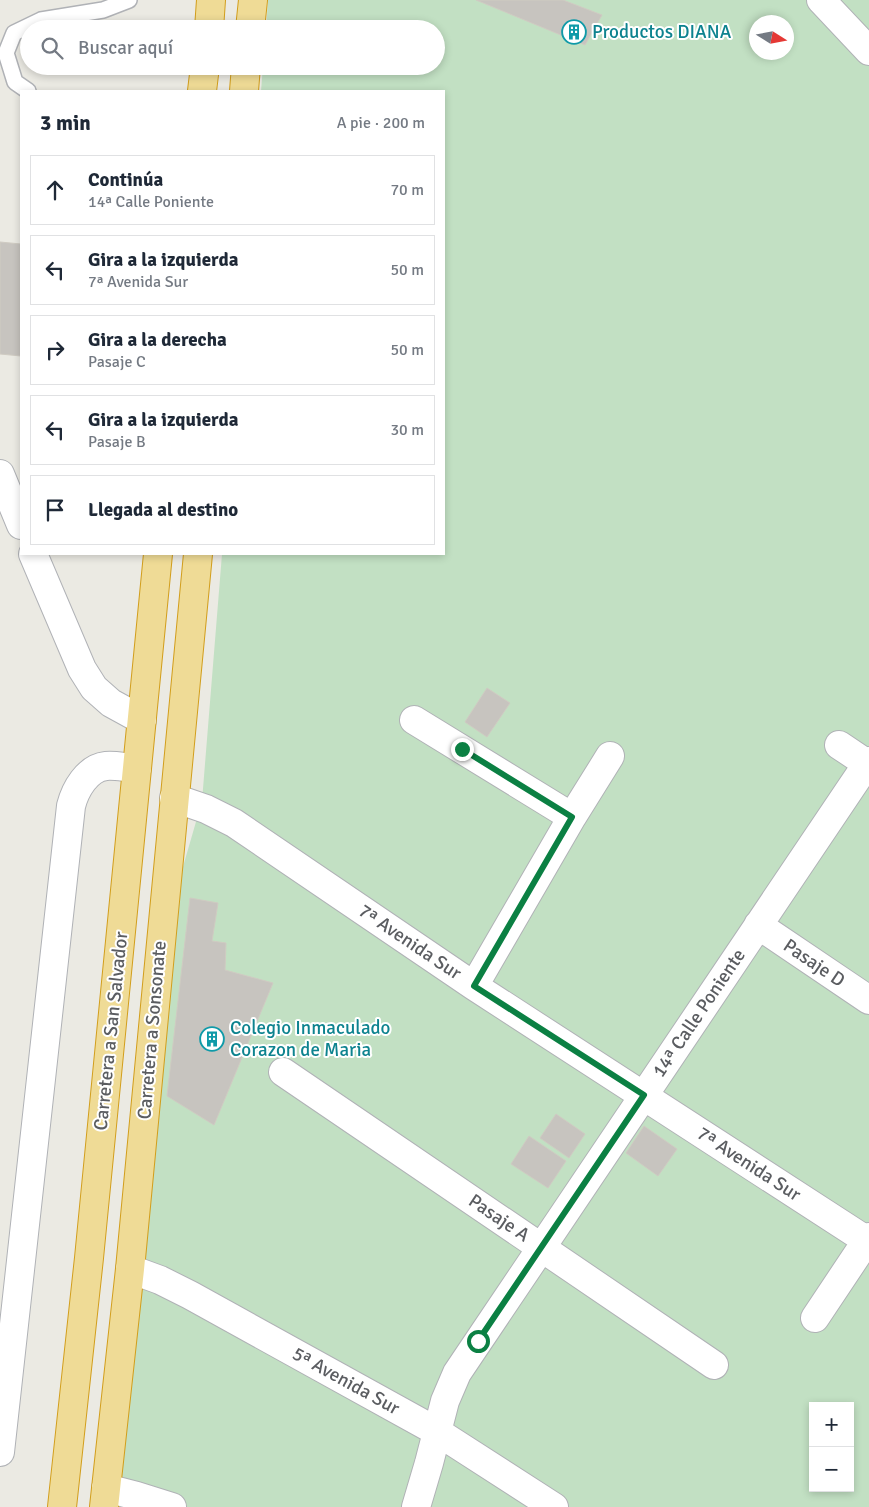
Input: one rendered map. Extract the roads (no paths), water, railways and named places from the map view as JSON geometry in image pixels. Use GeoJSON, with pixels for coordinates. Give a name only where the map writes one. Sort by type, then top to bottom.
{"type":"FeatureCollection","features":[{"type":"Feature","properties":{"kind":"highway"},"geometry":{"type":"LineString","coordinates":[[210,20],[212,0]]}},
{"type":"Feature","properties":{"kind":"highway"},"geometry":{"type":"LineString","coordinates":[[251,20],[253,0]]}},
{"type":"Feature","properties":{"kind":"highway"},"geometry":{"type":"LineString","coordinates":[[202,90],[204,75]]}},
{"type":"Feature","properties":{"kind":"highway"},"geometry":{"type":"LineString","coordinates":[[244,90],[245,75]]}},
{"type":"Feature","properties":{"kind":"highway","name":"Carretera a San Salvador"},"geometry":{"type":"LineString","coordinates":[[62,1507],[89,1258],[158,555]]}},
{"type":"Feature","properties":{"kind":"highway","name":"Carretera a Sonsonate"},"geometry":{"type":"LineString","coordinates":[[105,1498],[130,1269],[198,555]]}},
{"type":"Feature","properties":{"kind":"street"},"geometry":{"type":"LineString","coordinates":[[821,0],[869,51]]}},
{"type":"Feature","properties":{"kind":"street"},"geometry":{"type":"LineString","coordinates":[[0,474],[20,523]]}},
{"type":"Feature","properties":{"kind":"street"},"geometry":{"type":"LineString","coordinates":[[33,555],[82,669],[94,688],[111,703],[142,720]]}},
{"type":"Feature","properties":{"kind":"street"},"geometry":{"type":"LineString","coordinates":[[414,720],[572,817]]}},
{"type":"Feature","properties":{"kind":"street"},"geometry":{"type":"LineString","coordinates":[[839,745],[868,763]]}},
{"type":"Feature","properties":{"kind":"street"},"geometry":{"type":"LineString","coordinates":[[474,986],[572,817],[610,756]]}},
{"type":"Feature","properties":{"kind":"street","name":"14ª Calle Poniente"},"geometry":{"type":"LineString","coordinates":[[416,1507],[430,1463],[436,1431],[445,1401],[457,1372],[868,763]]}},
{"type":"Feature","properties":{"kind":"street"},"geometry":{"type":"LineString","coordinates":[[0,1452],[6,1343],[71,806],[75,791],[88,776],[100,768],[111,766],[137,768]]}},
{"type":"Feature","properties":{"kind":"street","name":"7ª Avenida Sur"},"geometry":{"type":"LineString","coordinates":[[174,798],[206,809],[234,823],[474,986],[868,1240]]}},
{"type":"Feature","properties":{"kind":"street","name":"Pasaje D"},"geometry":{"type":"LineString","coordinates":[[758,925],[869,1000]]}},
{"type":"Feature","properties":{"kind":"street","name":"Pasaje A"},"geometry":{"type":"LineString","coordinates":[[283,1072],[714,1365]]}},
{"type":"Feature","properties":{"kind":"street"},"geometry":{"type":"LineString","coordinates":[[815,1318],[868,1240]]}},
{"type":"Feature","properties":{"kind":"street","name":"5ª Avenida Sur"},"geometry":{"type":"LineString","coordinates":[[130,1269],[160,1280],[190,1295],[436,1431],[554,1507]]}},
{"type":"Feature","properties":{"kind":"street"},"geometry":{"type":"LineString","coordinates":[[105,1498],[137,1496],[172,1507]]}},
{"type":"Feature","properties":{"kind":"lane"},"geometry":{"type":"LineString","coordinates":[[41,20],[103,10],[129,0]]}},
{"type":"Feature","properties":{"kind":"lane"},"geometry":{"type":"LineString","coordinates":[[20,30],[14,33],[6,53],[15,82],[27,90]]}},
{"type":"Feature","properties":{"kind":"place","name":"Productos DIANA"},"geometry":{"type":"Point","coordinates":[574,32]}},
{"type":"Feature","properties":{"kind":"place","name":"Colegio Inmaculado Corazon de Maria"},"geometry":{"type":"Point","coordinates":[212,1039]}}]}
